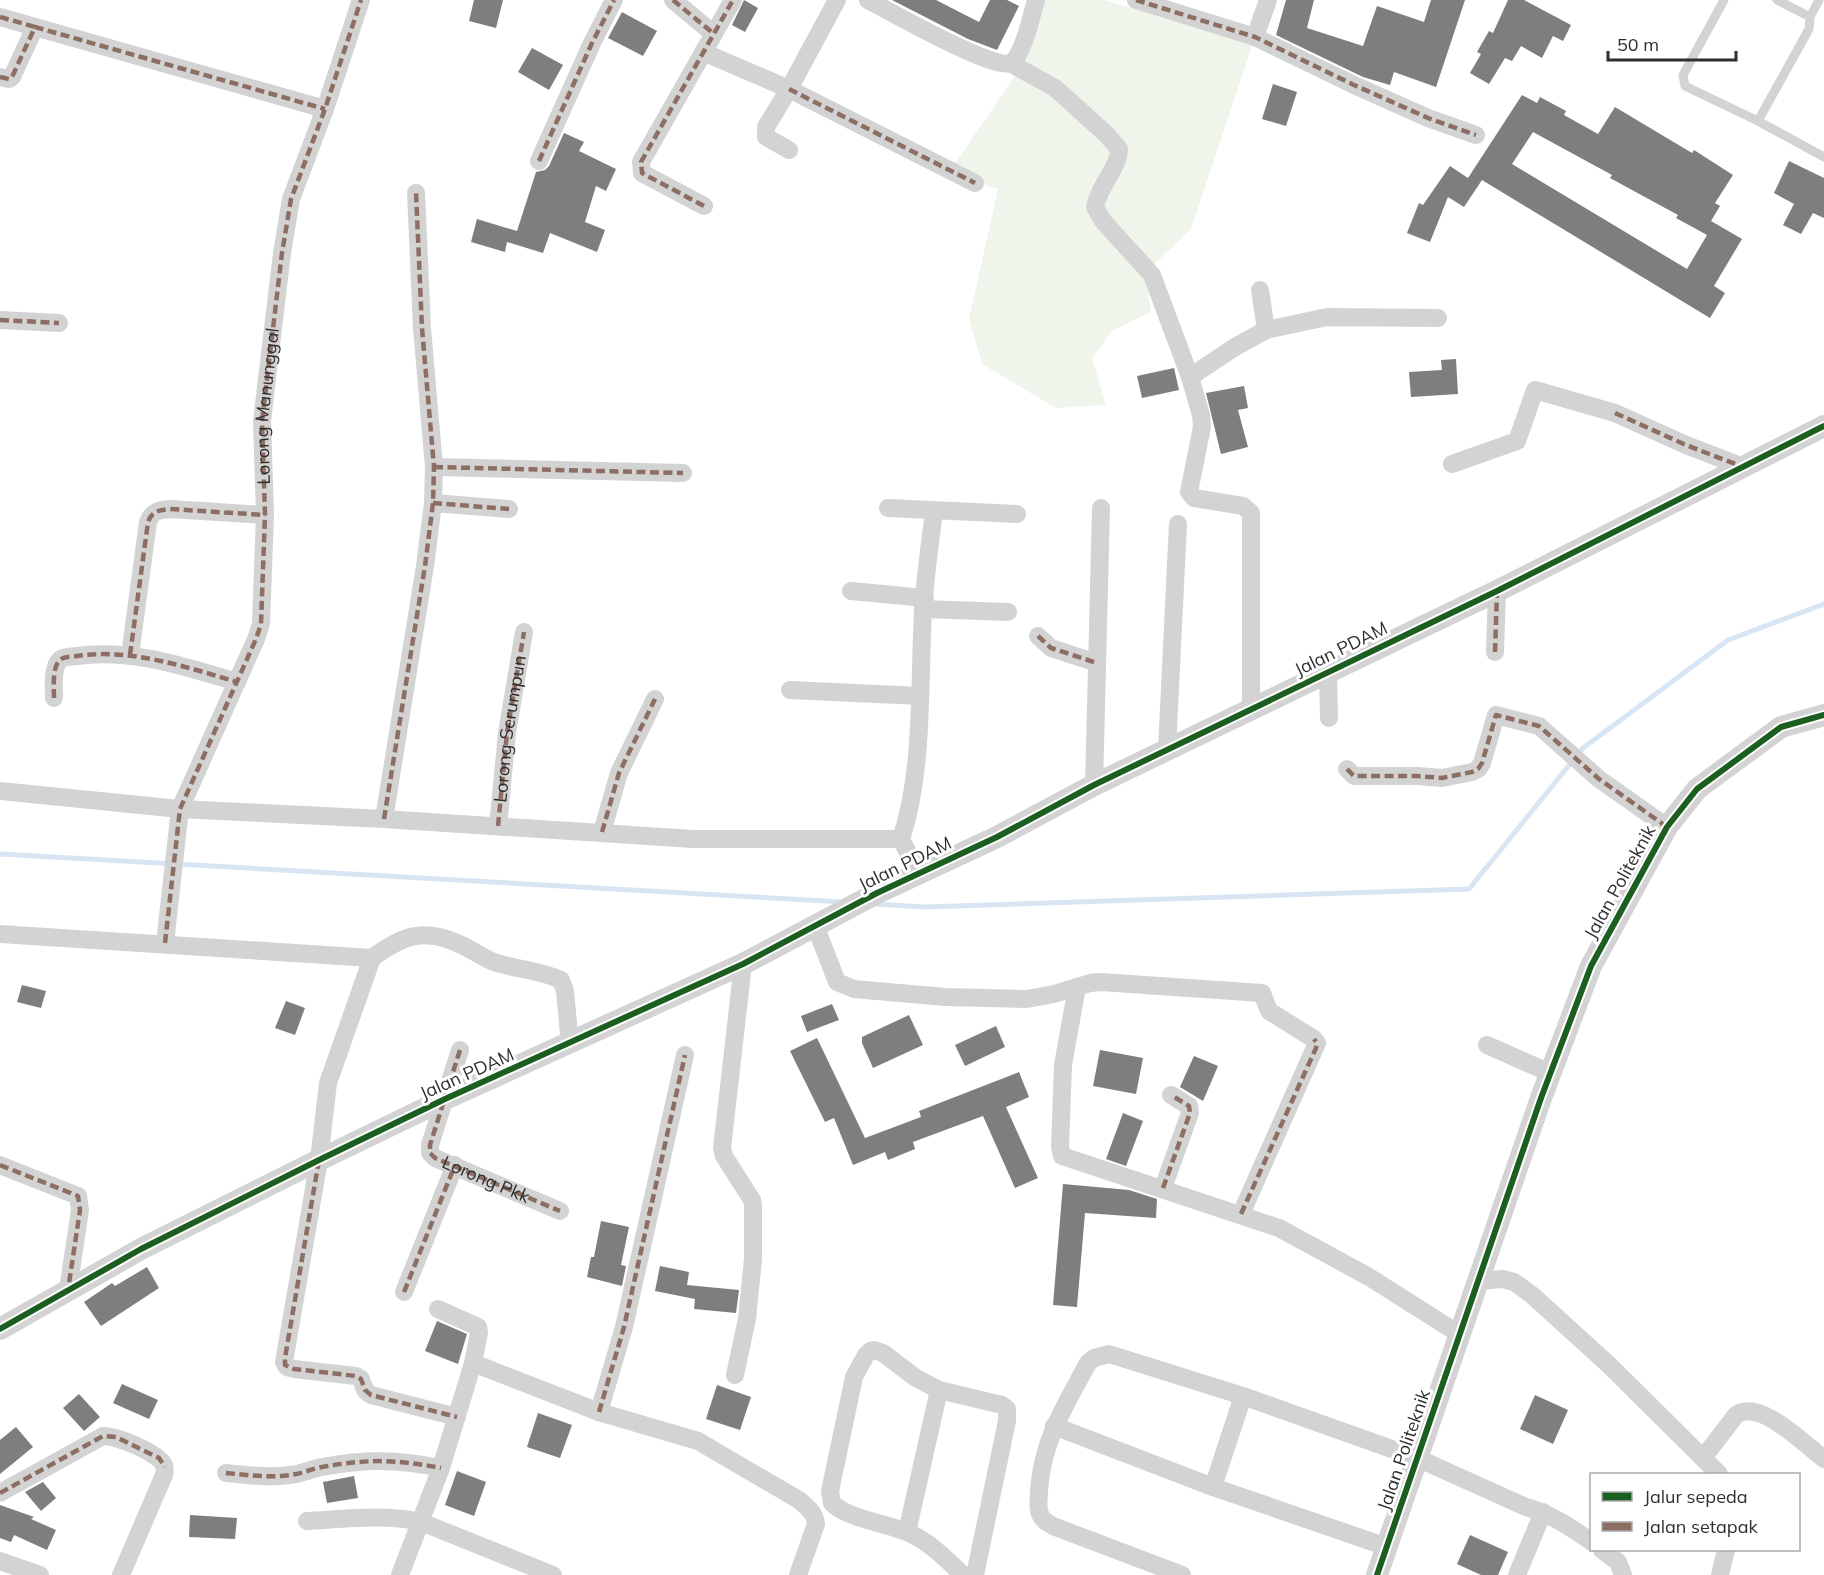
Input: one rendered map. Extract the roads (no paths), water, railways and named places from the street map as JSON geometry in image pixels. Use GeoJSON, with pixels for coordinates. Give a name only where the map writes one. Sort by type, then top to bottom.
{"type":"FeatureCollection","features":[{"type":"Feature","properties":{"kind":"street","name":"Lorong Manunggal"},"geometry":{"type":"LineString","coordinates":[[165,943],[180,809],[261,624],[265,514],[262,421],[282,253],[291,200],[325,109],[361,0]]}},
{"type":"Feature","properties":{"kind":"street"},"geometry":{"type":"LineString","coordinates":[[539,161],[614,0]]}},
{"type":"Feature","properties":{"kind":"street"},"geometry":{"type":"LineString","coordinates":[[673,0],[714,34]]}},
{"type":"Feature","properties":{"kind":"street"},"geometry":{"type":"LineString","coordinates":[[704,206],[642,173],[640,167],[733,0]]}},
{"type":"Feature","properties":{"kind":"street"},"geometry":{"type":"LineString","coordinates":[[789,150],[770,141],[765,134],[766,127],[837,0]]}},
{"type":"Feature","properties":{"kind":"street"},"geometry":{"type":"LineString","coordinates":[[868,0],[925,31],[990,61],[1005,65],[1019,53],[1036,0]]}},
{"type":"Feature","properties":{"kind":"street"},"geometry":{"type":"LineString","coordinates":[[1136,0],[1255,37],[1428,118],[1476,135]]}},
{"type":"Feature","properties":{"kind":"street"},"geometry":{"type":"LineString","coordinates":[[1255,37],[1268,0]]}},
{"type":"Feature","properties":{"kind":"street"},"geometry":{"type":"LineString","coordinates":[[0,17],[325,109]]}},
{"type":"Feature","properties":{"kind":"street"},"geometry":{"type":"LineString","coordinates":[[0,77],[9,79],[12,77],[36,27]]}},
{"type":"Feature","properties":{"kind":"street"},"geometry":{"type":"LineString","coordinates":[[703,52],[789,89],[975,183]]}},
{"type":"Feature","properties":{"kind":"street"},"geometry":{"type":"LineString","coordinates":[[1010,63],[1055,88],[1118,147],[1117,158],[1096,201],[1097,213],[1152,275],[1190,377],[1201,415],[1202,428],[1189,492],[1194,498],[1243,506],[1249,510],[1252,518],[1251,709]]}},
{"type":"Feature","properties":{"kind":"street"},"geometry":{"type":"LineString","coordinates":[[384,819],[433,503],[434,467],[422,328],[416,193]]}},
{"type":"Feature","properties":{"kind":"street"},"geometry":{"type":"LineString","coordinates":[[1260,290],[1266,330]]}},
{"type":"Feature","properties":{"kind":"street"},"geometry":{"type":"LineString","coordinates":[[1190,377],[1234,347],[1266,330],[1327,317],[1438,318]]}},
{"type":"Feature","properties":{"kind":"street"},"geometry":{"type":"LineString","coordinates":[[0,320],[59,323]]}},
{"type":"Feature","properties":{"kind":"street"},"geometry":{"type":"LineString","coordinates":[[1452,464],[1517,441],[1535,390],[1615,413],[1686,445],[1743,467]]}},
{"type":"Feature","properties":{"kind":"street","name":"Jalan PDAM"},"geometry":{"type":"LineString","coordinates":[[0,1329],[141,1249],[319,1160],[445,1099],[744,964],[878,893],[997,837],[1094,785],[1497,591],[1824,426]]}},
{"type":"Feature","properties":{"kind":"street"},"geometry":{"type":"LineString","coordinates":[[434,467],[682,472]]}},
{"type":"Feature","properties":{"kind":"street"},"geometry":{"type":"LineString","coordinates":[[433,503],[509,509]]}},
{"type":"Feature","properties":{"kind":"street"},"geometry":{"type":"LineString","coordinates":[[888,508],[1017,514]]}},
{"type":"Feature","properties":{"kind":"street"},"geometry":{"type":"LineString","coordinates":[[1094,785],[1101,508]]}},
{"type":"Feature","properties":{"kind":"street"},"geometry":{"type":"LineString","coordinates":[[130,655],[148,522],[152,514],[170,509],[265,514]]}},
{"type":"Feature","properties":{"kind":"street"},"geometry":{"type":"LineString","coordinates":[[919,874],[900,838],[908,817],[913,788],[924,604],[934,511]]}},
{"type":"Feature","properties":{"kind":"street"},"geometry":{"type":"LineString","coordinates":[[1167,749],[1178,524]]}},
{"type":"Feature","properties":{"kind":"street"},"geometry":{"type":"LineString","coordinates":[[851,591],[924,604],[1008,612]]}},
{"type":"Feature","properties":{"kind":"street"},"geometry":{"type":"LineString","coordinates":[[1494,652],[1497,591]]}},
{"type":"Feature","properties":{"kind":"street","name":"Lorong Serumpun"},"geometry":{"type":"LineString","coordinates":[[498,826],[507,733],[524,632]]}},
{"type":"Feature","properties":{"kind":"street"},"geometry":{"type":"LineString","coordinates":[[1038,636],[1051,648],[1097,663]]}},
{"type":"Feature","properties":{"kind":"street"},"geometry":{"type":"LineString","coordinates":[[54,698],[57,664],[63,658],[93,653],[130,655],[237,682]]}},
{"type":"Feature","properties":{"kind":"street"},"geometry":{"type":"LineString","coordinates":[[1328,672],[1329,718]]}},
{"type":"Feature","properties":{"kind":"street"},"geometry":{"type":"LineString","coordinates":[[790,690],[920,696]]}},
{"type":"Feature","properties":{"kind":"street"},"geometry":{"type":"LineString","coordinates":[[602,832],[619,773],[655,699]]}},
{"type":"Feature","properties":{"kind":"street"},"geometry":{"type":"LineString","coordinates":[[1347,769],[1354,776],[1365,777],[1442,778],[1472,772],[1482,763],[1496,715],[1535,723],[1599,779],[1667,827]]}},
{"type":"Feature","properties":{"kind":"street","name":"Jalan Politeknik"},"geometry":{"type":"LineString","coordinates":[[1377,1575],[1550,1073],[1590,966],[1667,827],[1697,789],[1781,727],[1824,716]]}},
{"type":"Feature","properties":{"kind":"street"},"geometry":{"type":"LineString","coordinates":[[0,791],[180,809],[384,819],[693,839],[900,838]]}},
{"type":"Feature","properties":{"kind":"street"},"geometry":{"type":"LineString","coordinates":[[824,921],[832,972],[837,982],[847,987],[945,996],[1026,999],[1101,982],[1263,993],[1266,1007],[1271,1014],[1317,1042],[1240,1214]]}},
{"type":"Feature","properties":{"kind":"street"},"geometry":{"type":"LineString","coordinates":[[0,934],[372,958]]}},
{"type":"Feature","properties":{"kind":"street"},"geometry":{"type":"LineString","coordinates":[[457,1417],[371,1395],[365,1390],[362,1379],[356,1376],[294,1370],[285,1365],[319,1160],[328,1083],[372,958],[394,942],[412,936],[428,935],[455,942],[494,962],[544,972],[561,980],[565,991],[570,1044]]}},
{"type":"Feature","properties":{"kind":"street"},"geometry":{"type":"LineString","coordinates":[[735,1375],[747,1320],[753,1259],[753,1206],[752,1200],[724,1156],[722,1148],[744,964]]}},
{"type":"Feature","properties":{"kind":"street"},"geometry":{"type":"LineString","coordinates":[[1077,987],[1063,1065],[1061,1153],[1068,1159],[1163,1188],[1279,1228],[1369,1277],[1459,1334]]}},
{"type":"Feature","properties":{"kind":"street"},"geometry":{"type":"LineString","coordinates":[[1487,1045],[1550,1073]]}},
{"type":"Feature","properties":{"kind":"street"},"geometry":{"type":"LineString","coordinates":[[445,1099],[460,1050]]}},
{"type":"Feature","properties":{"kind":"street"},"geometry":{"type":"LineString","coordinates":[[599,1412],[624,1327],[685,1055]]}},
{"type":"Feature","properties":{"kind":"street"},"geometry":{"type":"LineString","coordinates":[[1163,1188],[1190,1113],[1189,1106],[1171,1095]]}},
{"type":"Feature","properties":{"kind":"street","name":"Lorong Pkk"},"geometry":{"type":"LineString","coordinates":[[445,1099],[429,1151],[435,1158],[560,1211]]}},
{"type":"Feature","properties":{"kind":"street"},"geometry":{"type":"LineString","coordinates":[[0,1165],[78,1196],[80,1210],[68,1290]]}},
{"type":"Feature","properties":{"kind":"street"},"geometry":{"type":"LineString","coordinates":[[404,1292],[455,1165]]}},
{"type":"Feature","properties":{"kind":"street"},"geometry":{"type":"LineString","coordinates":[[1478,1281],[1503,1279],[1514,1282],[1532,1295],[1609,1365],[1718,1473]]}},
{"type":"Feature","properties":{"kind":"street"},"geometry":{"type":"LineString","coordinates":[[400,1575],[441,1468],[473,1363],[479,1333],[478,1327],[438,1310]]}},
{"type":"Feature","properties":{"kind":"street"},"geometry":{"type":"LineString","coordinates":[[963,1575],[932,1546],[907,1532],[843,1511],[831,1500],[830,1491],[853,1384],[858,1368],[866,1355],[874,1350],[883,1353],[916,1378],[939,1390],[1002,1405],[1008,1411],[975,1575]]}},
{"type":"Feature","properties":{"kind":"street"},"geometry":{"type":"LineString","coordinates":[[1182,1575],[1099,1545],[1045,1521],[1040,1514],[1038,1507],[1040,1482],[1048,1439],[1088,1363],[1094,1358],[1109,1354],[1243,1396],[1417,1458],[1543,1512],[1590,1541]]}},
{"type":"Feature","properties":{"kind":"street"},"geometry":{"type":"LineString","coordinates":[[473,1363],[599,1412],[698,1441],[800,1500],[811,1510],[816,1524],[798,1575]]}},
{"type":"Feature","properties":{"kind":"street"},"geometry":{"type":"LineString","coordinates":[[907,1532],[939,1390]]}},
{"type":"Feature","properties":{"kind":"street"},"geometry":{"type":"LineString","coordinates":[[1213,1487],[1243,1396]]}},
{"type":"Feature","properties":{"kind":"street"},"geometry":{"type":"LineString","coordinates":[[1703,1458],[1736,1415],[1749,1410],[1767,1416],[1824,1459]]}},
{"type":"Feature","properties":{"kind":"street"},"geometry":{"type":"LineString","coordinates":[[1053,1426],[1213,1487],[1387,1547]]}},
{"type":"Feature","properties":{"kind":"street"},"geometry":{"type":"LineString","coordinates":[[0,1493],[103,1436],[116,1437],[159,1458],[165,1467],[164,1475],[121,1575]]}},
{"type":"Feature","properties":{"kind":"street"},"geometry":{"type":"LineString","coordinates":[[226,1473],[260,1476],[292,1475],[318,1467],[371,1460],[406,1461],[441,1468]]}},
{"type":"Feature","properties":{"kind":"street"},"geometry":{"type":"LineString","coordinates":[[1517,1575],[1543,1512]]}},
{"type":"Feature","properties":{"kind":"street"},"geometry":{"type":"LineString","coordinates":[[307,1521],[372,1517],[402,1518],[421,1522],[553,1575]]}},
{"type":"Feature","properties":{"kind":"street"},"geometry":{"type":"LineString","coordinates":[[1603,1551],[1618,1562],[1623,1575]]}},
{"type":"Feature","properties":{"kind":"street"},"geometry":{"type":"LineString","coordinates":[[1720,1575],[1726,1551]]}},
{"type":"Feature","properties":{"kind":"street"},"geometry":{"type":"LineString","coordinates":[[0,1560],[40,1575]]}},
{"type":"Feature","properties":{"kind":"lane"},"geometry":{"type":"LineString","coordinates":[[1724,0],[1683,75],[1685,86],[1758,121],[1824,157]]}},
{"type":"Feature","properties":{"kind":"lane"},"geometry":{"type":"LineString","coordinates":[[1777,0],[1810,17]]}},
{"type":"Feature","properties":{"kind":"lane"},"geometry":{"type":"LineString","coordinates":[[1758,121],[1809,28],[1810,17],[1820,0]]}},
{"type":"Feature","properties":{"kind":"waterway"},"geometry":{"type":"LineString","coordinates":[[874,904],[925,907],[1469,889],[1583,748],[1728,640],[1824,604]]}},
{"type":"Feature","properties":{"kind":"waterway"},"geometry":{"type":"LineString","coordinates":[[0,854],[843,902]]}}]}
